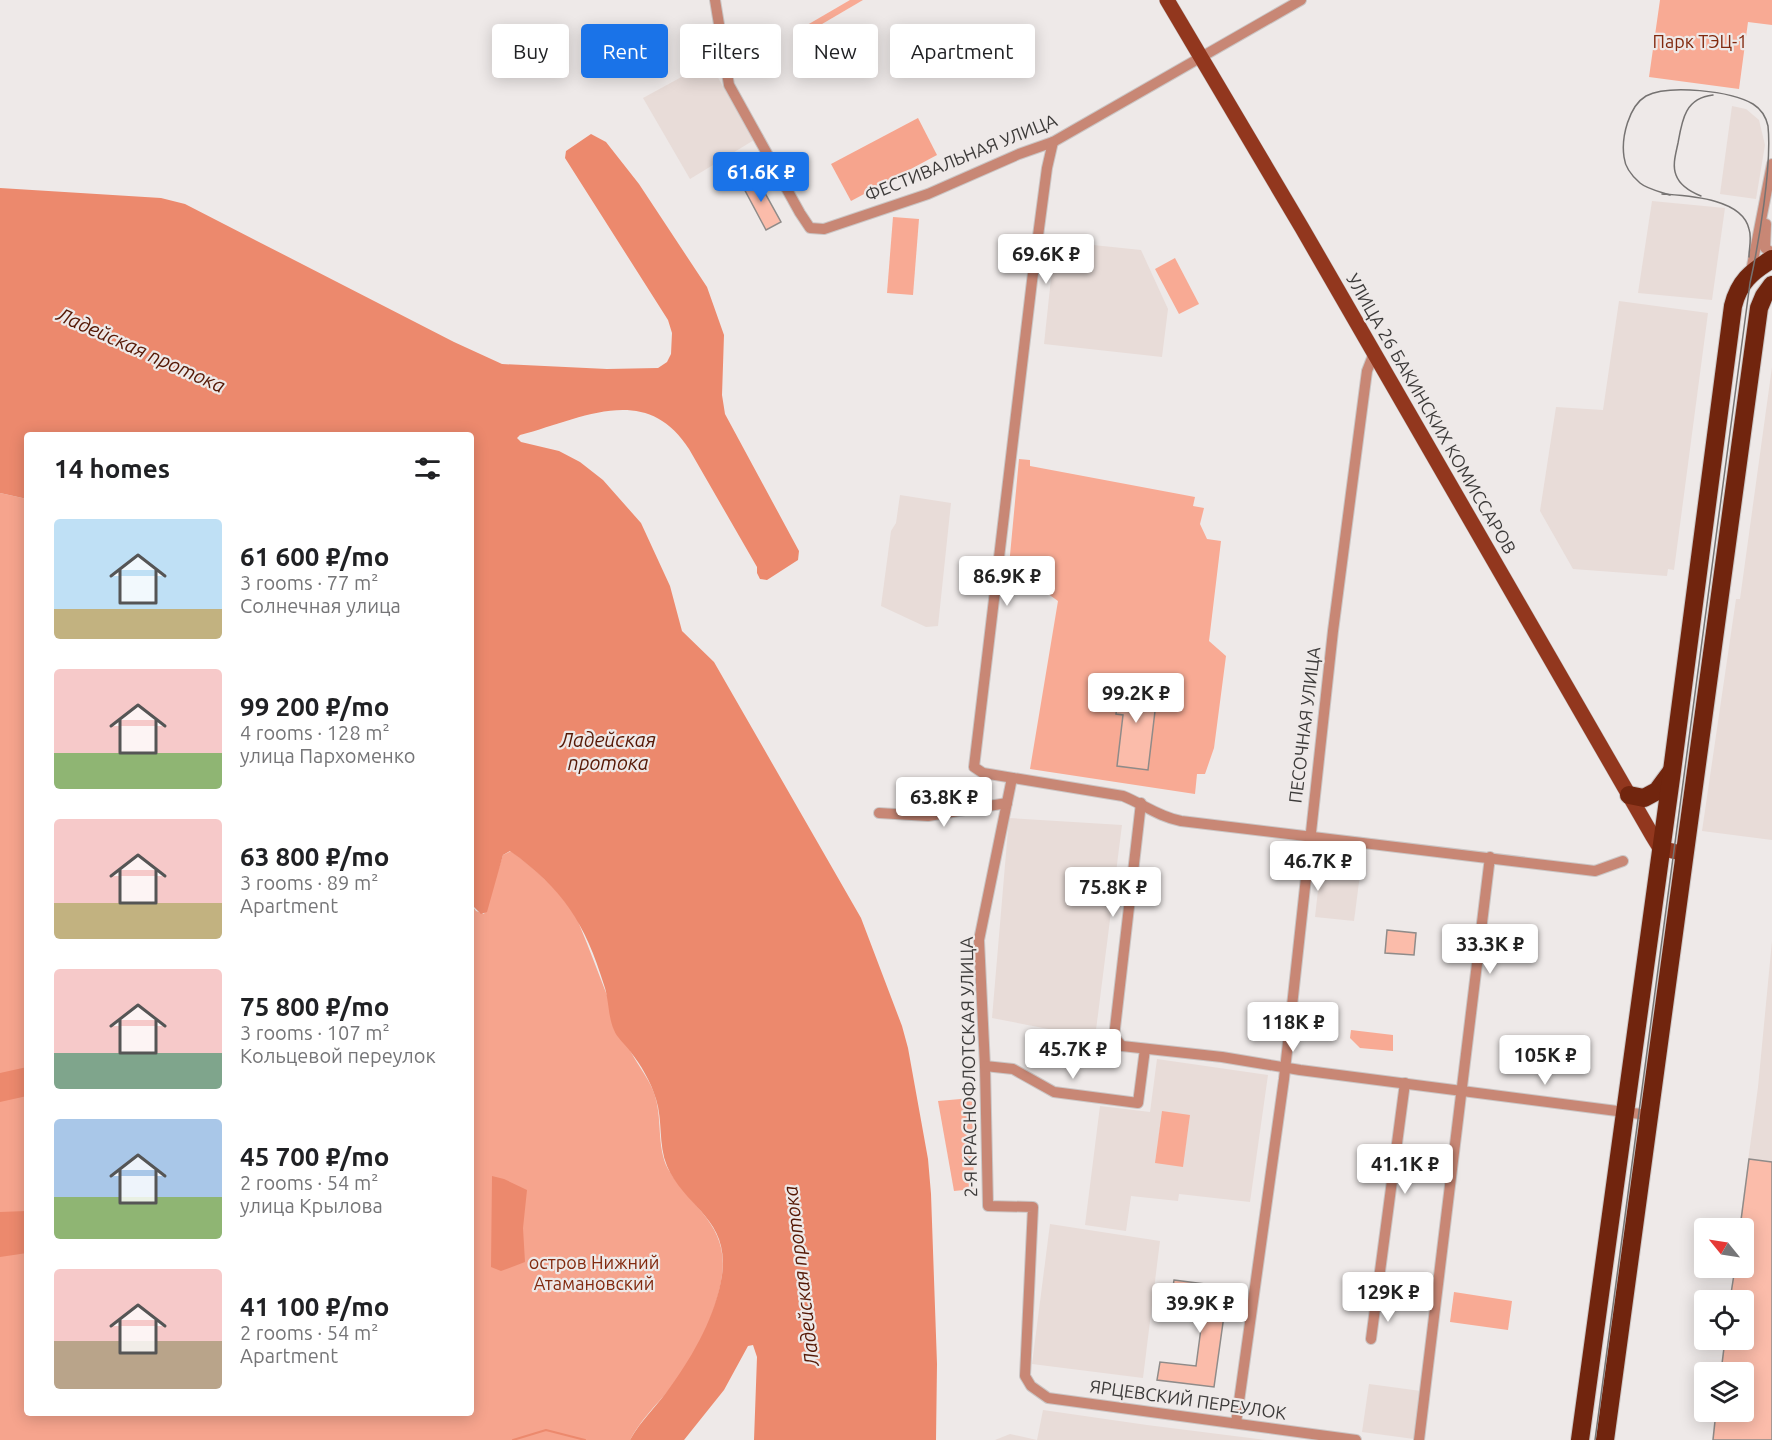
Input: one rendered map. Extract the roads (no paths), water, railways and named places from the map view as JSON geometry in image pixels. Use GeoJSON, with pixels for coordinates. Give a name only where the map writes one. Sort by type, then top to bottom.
{"type":"FeatureCollection","features":[{"type":"Feature","properties":{"kind":"highway"},"geometry":{"type":"LineString","coordinates":[[1580,1440],[1733,306],[1737,290],[1772,259]]}},
{"type":"Feature","properties":{"kind":"highway"},"geometry":{"type":"LineString","coordinates":[[1605,1440],[1759,308],[1772,285]]}},
{"type":"Feature","properties":{"kind":"highway"},"geometry":{"type":"LineString","coordinates":[[1629,795],[1644,798],[1657,790],[1672,771]]}},
{"type":"Feature","properties":{"kind":"main road","name":"УЛИЦА 26 БАКИНСКИХ КОМИССАРОВ"},"geometry":{"type":"LineString","coordinates":[[1167,0],[1660,848]]}},
{"type":"Feature","properties":{"kind":"main road"},"geometry":{"type":"LineString","coordinates":[[1660,848],[1685,854]]}},
{"type":"Feature","properties":{"kind":"street","name":"ФЕСТИВАЛЬНАЯ УЛИЦА"},"geometry":{"type":"LineString","coordinates":[[715,0],[729,86],[805,221],[810,228],[824,229],[928,194],[1019,154],[1053,142],[1301,0]]}},
{"type":"Feature","properties":{"kind":"street"},"geometry":{"type":"LineString","coordinates":[[1053,142],[1045,179],[972,762],[977,771],[1123,796],[1141,803],[1166,818],[1595,871],[1623,861]]}},
{"type":"Feature","properties":{"kind":"street"},"geometry":{"type":"LineString","coordinates":[[1750,279],[1772,164]]}},
{"type":"Feature","properties":{"kind":"street"},"geometry":{"type":"LineString","coordinates":[[1772,192],[1765,248],[1772,253]]}},
{"type":"Feature","properties":{"kind":"street","name":"ПЕСОЧНАЯ УЛИЦА"},"geometry":{"type":"LineString","coordinates":[[1236,1424],[1286,1066],[1309,836],[1333,631],[1367,371],[1374,353]]}},
{"type":"Feature","properties":{"kind":"street","name":"2-Я КРАСНОФЛОТСКАЯ УЛИЦА"},"geometry":{"type":"LineString","coordinates":[[1012,778],[980,940],[988,1206],[1033,1207],[1025,1376]]}},
{"type":"Feature","properties":{"kind":"street"},"geometry":{"type":"LineString","coordinates":[[879,813],[928,816],[1007,803]]}},
{"type":"Feature","properties":{"kind":"street"},"geometry":{"type":"LineString","coordinates":[[1141,803],[1114,1037],[1122,1046],[1648,1115]]}},
{"type":"Feature","properties":{"kind":"street"},"geometry":{"type":"LineString","coordinates":[[1419,1440],[1490,858]]}},
{"type":"Feature","properties":{"kind":"street"},"geometry":{"type":"LineString","coordinates":[[985,1066],[1013,1069],[1054,1092],[1138,1104],[1145,1049]]}},
{"type":"Feature","properties":{"kind":"street"},"geometry":{"type":"LineString","coordinates":[[1371,1339],[1405,1083]]}},
{"type":"Feature","properties":{"kind":"street","name":"ЯРЦЕВСКИЙ ПЕРЕУЛОК"},"geometry":{"type":"LineString","coordinates":[[1025,1376],[1031,1386],[1048,1398],[1356,1440]]}},
{"type":"Feature","properties":{"kind":"water","name":"Ладейская протока"},"geometry":{"type":"Polygon","coordinates":[[[591,134],[606,142],[639,184],[707,287],[724,335],[722,395],[725,414],[799,551],[798,560],[767,580],[760,579],[757,567],[689,449],[672,428],[653,416],[633,410],[611,410],[589,414],[520,435],[517,438],[521,442],[559,451],[580,462],[603,480],[641,523],[670,586],[682,631],[714,662],[861,918],[902,1026],[928,1159],[937,1364],[936,1440],[754,1440],[757,1357],[753,1345],[748,1346],[724,1390],[684,1440],[630,1440],[680,1374],[703,1334],[719,1290],[723,1256],[713,1227],[684,1193],[667,1166],[662,1149],[658,1107],[654,1093],[642,1068],[614,1030],[606,990],[597,963],[570,909],[544,879],[510,851],[503,855],[487,912],[481,914],[474,907],[474,432],[24,432],[24,498],[0,493],[0,188],[161,198],[185,204],[454,342],[502,364],[607,369],[658,368],[667,362],[671,354],[672,333],[668,320],[565,158],[566,151],[591,134]]]}},
{"type":"Feature","properties":{"kind":"water"},"geometry":{"type":"Polygon","coordinates":[[[24,1068],[24,1097],[0,1102],[0,1073],[24,1068]]]}},
{"type":"Feature","properties":{"kind":"water"},"geometry":{"type":"Polygon","coordinates":[[[492,1176],[527,1190],[523,1228],[525,1262],[501,1271],[491,1267],[492,1176]]]}},
{"type":"Feature","properties":{"kind":"water"},"geometry":{"type":"Polygon","coordinates":[[[24,1211],[24,1253],[0,1257],[0,1212],[24,1211]]]}},
{"type":"Feature","properties":{"kind":"waterway"},"geometry":{"type":"LineString","coordinates":[[513,1440],[546,1430],[585,1440]]}},
{"type":"Feature","properties":{"kind":"tram line"},"geometry":{"type":"LineString","coordinates":[[1595,1440],[1750,283],[1764,204],[1769,143],[1768,126],[1758,108],[1743,99],[1716,93],[1684,90],[1656,92],[1640,101],[1631,114],[1625,132],[1623,149],[1625,161],[1630,172],[1640,183],[1650,189],[1670,195]]}},
{"type":"Feature","properties":{"kind":"tram line"},"geometry":{"type":"LineString","coordinates":[[1701,196],[1680,182],[1674,167],[1683,118],[1696,101],[1713,95]]}},
{"type":"Feature","properties":{"kind":"tram line"},"geometry":{"type":"LineString","coordinates":[[1662,194],[1713,201],[1736,211],[1744,219],[1749,229],[1749,257]]}},
{"type":"Feature","properties":{"kind":"park label","name":"Парк ТЭЦ-1"},"geometry":{"type":"Point","coordinates":[1700,42]}},
{"type":"Feature","properties":{"kind":"park label","name":"остров Нижний Атамановский"},"geometry":{"type":"Point","coordinates":[594,1273]}}]}
